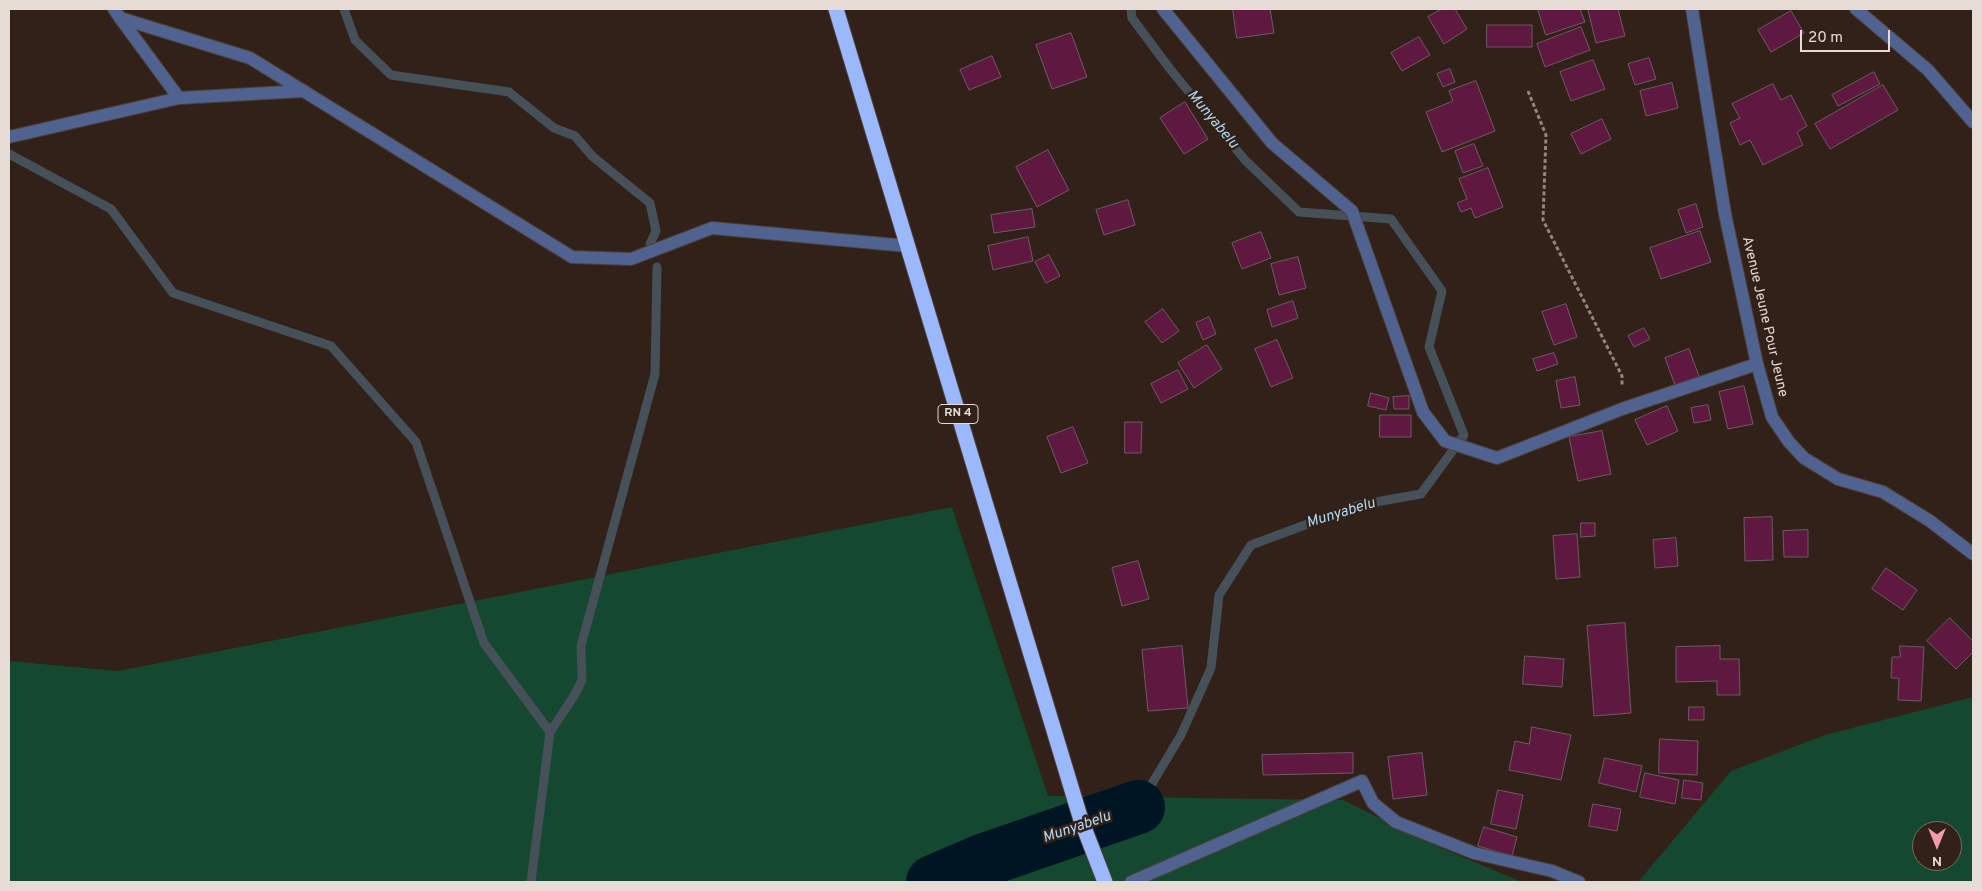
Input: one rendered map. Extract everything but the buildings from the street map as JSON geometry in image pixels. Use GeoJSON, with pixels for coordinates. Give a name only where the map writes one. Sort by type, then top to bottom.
{"type":"FeatureCollection","features":[{"type":"Feature","properties":{"kind":"highway","name":"RN 4"},"geometry":{"type":"LineString","coordinates":[[836,9],[1081,820],[1105,882]]}},
{"type":"Feature","properties":{"kind":"street"},"geometry":{"type":"LineString","coordinates":[[1163,9],[1272,143],[1352,211],[1423,412],[1445,442],[1497,458],[1622,408],[1757,364]]}},
{"type":"Feature","properties":{"kind":"street","name":"Avenue Jeune Pour Jeune"},"geometry":{"type":"LineString","coordinates":[[1692,9],[1725,214],[1757,364],[1772,416],[1789,442],[1804,458],[1838,479],[1883,492],[1930,521],[1973,554]]}},
{"type":"Feature","properties":{"kind":"street"},"geometry":{"type":"LineString","coordinates":[[1856,9],[1928,70],[1973,122]]}},
{"type":"Feature","properties":{"kind":"street"},"geometry":{"type":"LineString","coordinates":[[117,14],[250,58],[572,258],[631,260],[712,228],[907,246]]}},
{"type":"Feature","properties":{"kind":"street"},"geometry":{"type":"LineString","coordinates":[[117,14],[179,98]]}},
{"type":"Feature","properties":{"kind":"street"},"geometry":{"type":"LineString","coordinates":[[9,137],[179,98],[304,91]]}},
{"type":"Feature","properties":{"kind":"street"},"geometry":{"type":"LineString","coordinates":[[1131,882],[1362,781],[1373,803],[1396,822],[1474,853],[1552,871],[1579,882]]}},
{"type":"Feature","properties":{"kind":"path"},"geometry":{"type":"LineString","coordinates":[[1528,92],[1546,135],[1544,220],[1622,376],[1622,408]]}},
{"type":"Feature","properties":{"kind":"green space"},"geometry":{"type":"Polygon","coordinates":[[[952,507],[1048,796],[1343,800],[1439,847],[1522,882],[9,882],[9,661],[118,671],[952,507]]]}},
{"type":"Feature","properties":{"kind":"green space"},"geometry":{"type":"Polygon","coordinates":[[[1973,697],[1973,882],[1638,882],[1731,771],[1825,735],[1973,697]]]}},
{"type":"Feature","properties":{"kind":"waterway"},"geometry":{"type":"LineString","coordinates":[[344,9],[355,40],[391,75],[509,92],[554,128],[575,136],[592,156],[650,203],[656,231],[650,244]]}},
{"type":"Feature","properties":{"kind":"waterway","name":"Munyabelu"},"geometry":{"type":"LineString","coordinates":[[1131,9],[1132,18],[1170,69],[1245,160],[1299,212],[1391,219],[1442,291],[1429,347],[1464,435],[1421,494],[1359,505],[1251,545],[1219,595],[1211,668],[1181,735],[1138,807]]}},
{"type":"Feature","properties":{"kind":"waterway"},"geometry":{"type":"LineString","coordinates":[[9,154],[111,209],[173,293],[331,346],[416,442],[484,643],[550,732]]}},
{"type":"Feature","properties":{"kind":"waterway"},"geometry":{"type":"LineString","coordinates":[[531,882],[550,732],[574,696],[582,680],[581,646],[655,374],[657,267]]}},
{"type":"Feature","properties":{"kind":"waterway","name":"Munyabelu"},"geometry":{"type":"LineString","coordinates":[[933,882],[982,861],[1138,807]]}}]}
